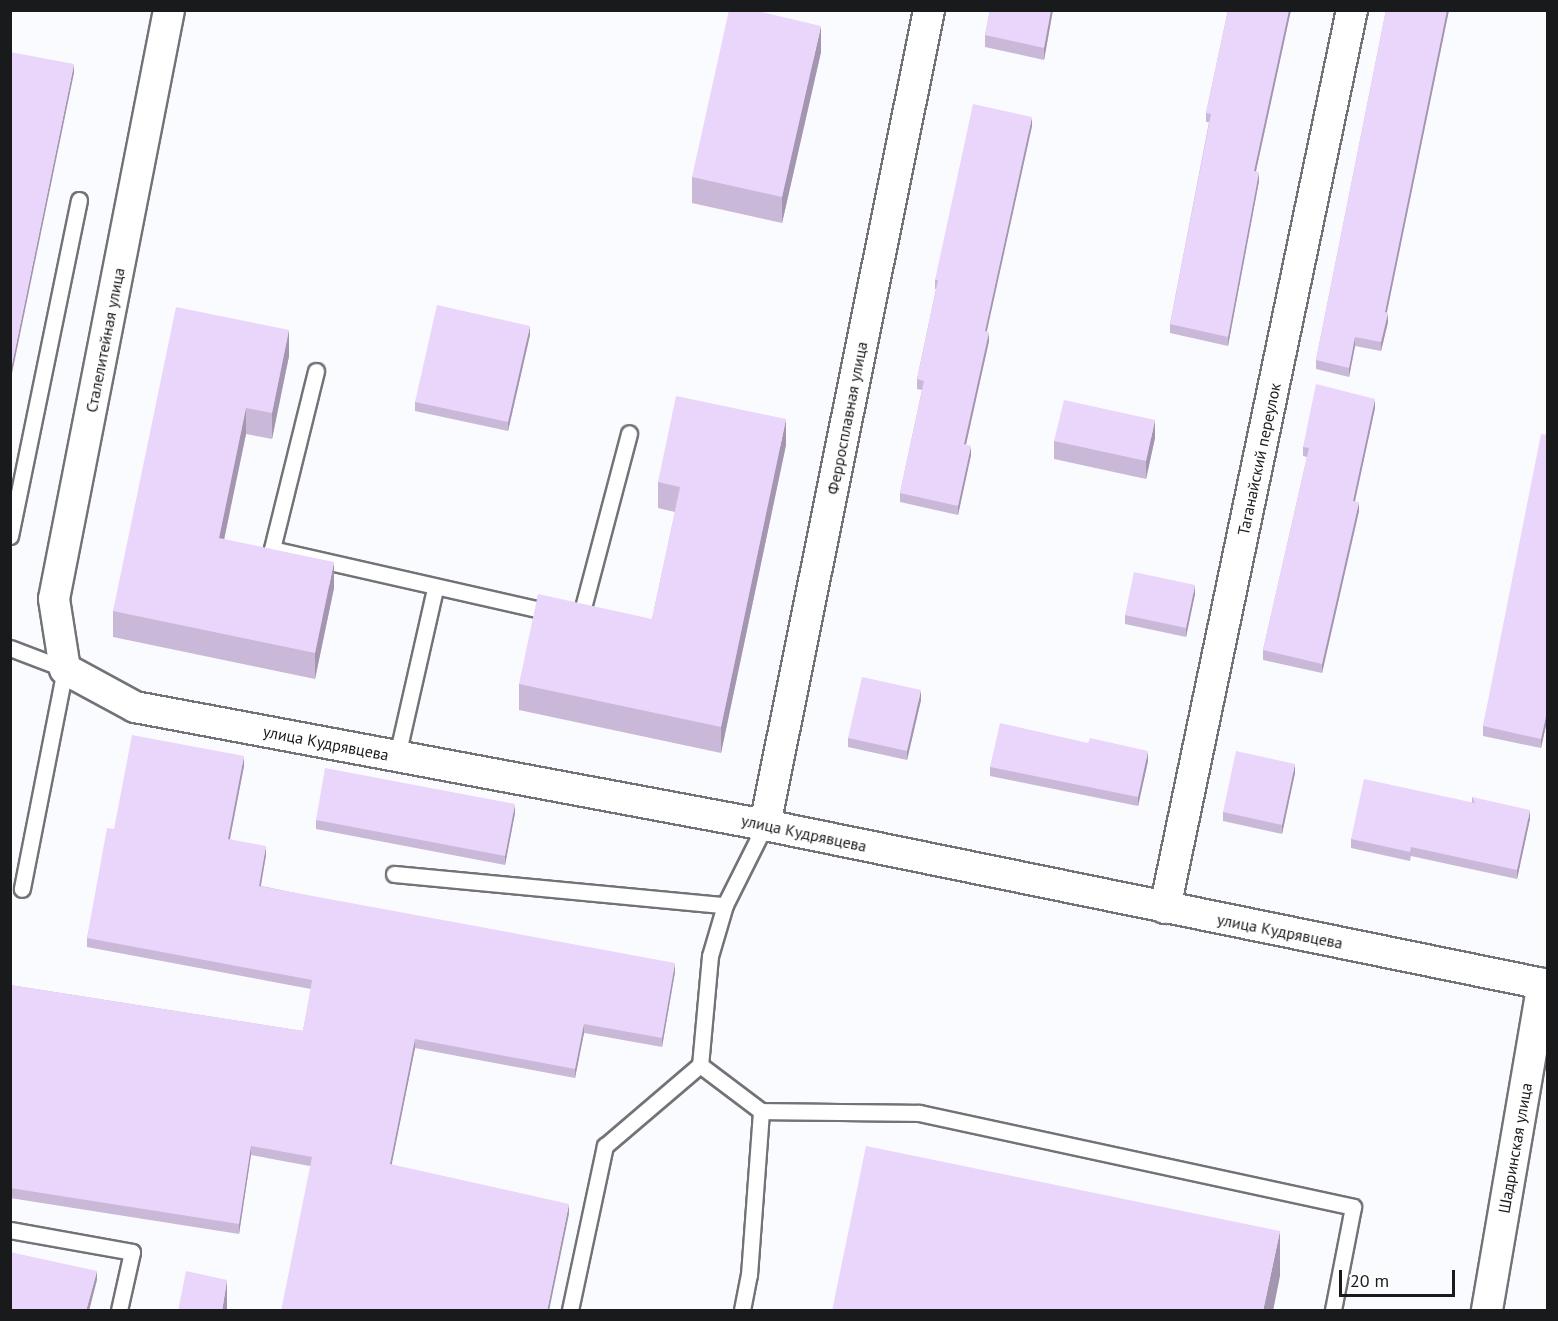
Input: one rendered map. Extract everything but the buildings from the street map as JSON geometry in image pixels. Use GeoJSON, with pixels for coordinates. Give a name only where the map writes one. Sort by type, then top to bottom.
{"type":"FeatureCollection","features":[{"type":"Feature","properties":{"kind":"street","name":"Сталелитейная улица"},"geometry":{"type":"LineString","coordinates":[[65,669],[54,599],[169,10]]}},
{"type":"Feature","properties":{"kind":"street","name":"Ферросплавная улица"},"geometry":{"type":"LineString","coordinates":[[765,825],[928,10]]}},
{"type":"Feature","properties":{"kind":"street","name":"Таганайский переулок"},"geometry":{"type":"LineString","coordinates":[[1166,908],[1352,10]]}},
{"type":"Feature","properties":{"kind":"street","name":"улица Кудрявцева"},"geometry":{"type":"LineString","coordinates":[[65,669],[135,707],[765,825],[1545,985]]}},
{"type":"Feature","properties":{"kind":"street","name":"Шадринская улица"},"geometry":{"type":"LineString","coordinates":[[1487,1311],[1545,985]]}},
{"type":"Feature","properties":{"kind":"lane"},"geometry":{"type":"LineString","coordinates":[[10,536],[79,200]]}},
{"type":"Feature","properties":{"kind":"lane"},"geometry":{"type":"LineString","coordinates":[[316,371],[272,549],[435,588],[580,619],[628,433]]}},
{"type":"Feature","properties":{"kind":"lane"},"geometry":{"type":"LineString","coordinates":[[397,756],[435,588]]}},
{"type":"Feature","properties":{"kind":"lane"},"geometry":{"type":"LineString","coordinates":[[10,648],[65,669],[22,889]]}},
{"type":"Feature","properties":{"kind":"lane"},"geometry":{"type":"LineString","coordinates":[[570,1311],[604,1146],[700,1065],[707,974],[725,905],[765,825]]}},
{"type":"Feature","properties":{"kind":"lane"},"geometry":{"type":"LineString","coordinates":[[394,874],[725,905]]}},
{"type":"Feature","properties":{"kind":"lane"},"geometry":{"type":"LineString","coordinates":[[700,1065],[761,1111],[920,1113],[1353,1206],[1333,1311]]}},
{"type":"Feature","properties":{"kind":"lane"},"geometry":{"type":"LineString","coordinates":[[742,1311],[749,1275],[761,1111]]}},
{"type":"Feature","properties":{"kind":"lane"},"geometry":{"type":"LineString","coordinates":[[10,1230],[132,1252],[119,1311]]}}]}
